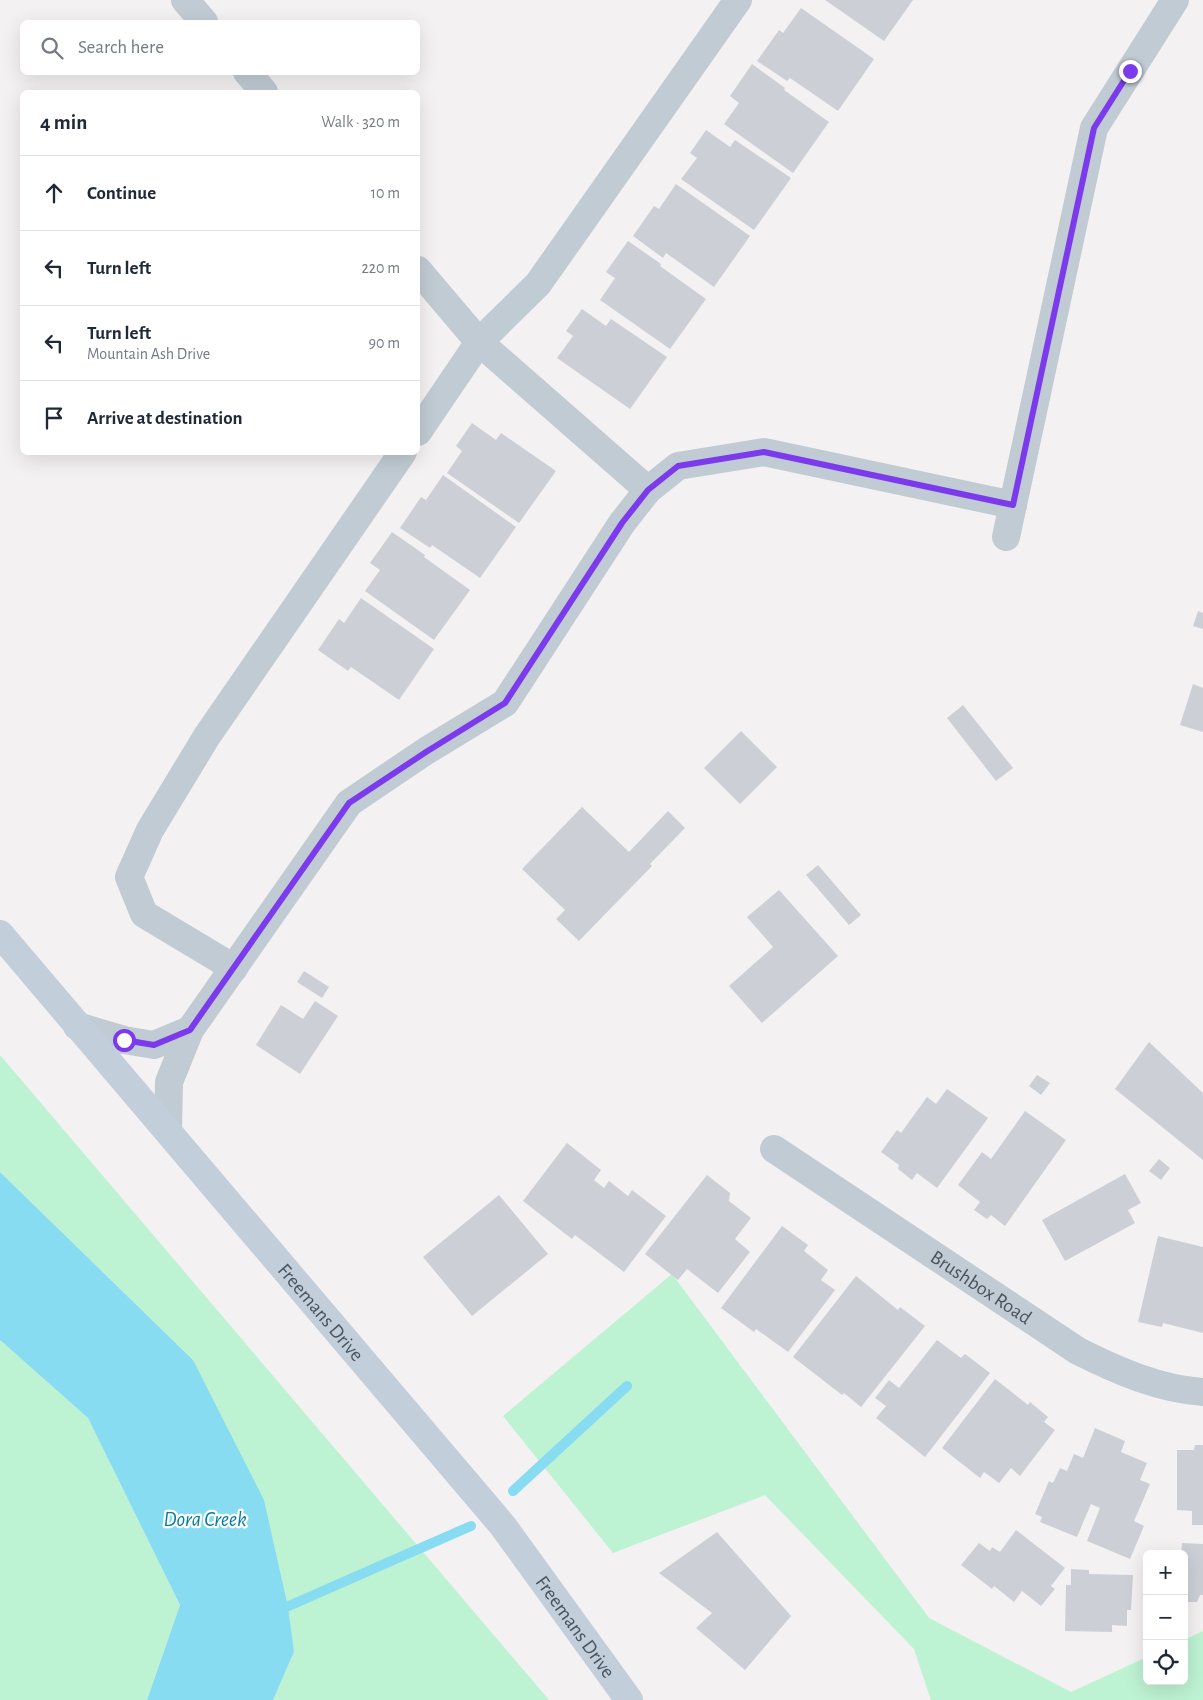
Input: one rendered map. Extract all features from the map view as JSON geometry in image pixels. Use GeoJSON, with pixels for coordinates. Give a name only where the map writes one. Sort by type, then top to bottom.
{"type":"FeatureCollection","features":[{"type":"Feature","properties":{"kind":"main road","name":"Freemans Drive"},"geometry":{"type":"LineString","coordinates":[[0,934],[503,1526],[629,1700]]}},
{"type":"Feature","properties":{"kind":"street"},"geometry":{"type":"LineString","coordinates":[[185,0],[202,20]]}},
{"type":"Feature","properties":{"kind":"street"},"geometry":{"type":"LineString","coordinates":[[420,429],[479,342],[538,284],[738,0]]}},
{"type":"Feature","properties":{"kind":"street"},"geometry":{"type":"LineString","coordinates":[[1006,537],[1094,128],[1175,0]]}},
{"type":"Feature","properties":{"kind":"street"},"geometry":{"type":"LineString","coordinates":[[250,75],[262,90]]}},
{"type":"Feature","properties":{"kind":"street"},"geometry":{"type":"LineString","coordinates":[[420,272],[479,342],[648,490]]}},
{"type":"Feature","properties":{"kind":"street"},"geometry":{"type":"LineString","coordinates":[[168,1131],[169,1082],[190,1030],[349,803],[505,703],[622,523],[648,490],[678,466],[764,452],[1013,505]]}},
{"type":"Feature","properties":{"kind":"street"},"geometry":{"type":"LineString","coordinates":[[234,968],[144,914],[129,877],[150,830],[208,736],[401,455]]}},
{"type":"Feature","properties":{"kind":"street"},"geometry":{"type":"LineString","coordinates":[[77,1026],[124,1040],[154,1045],[190,1030]]}},
{"type":"Feature","properties":{"kind":"street","name":"Brushbox Road"},"geometry":{"type":"LineString","coordinates":[[774,1149],[1078,1351],[1116,1370],[1160,1385],[1203,1392]]}},
{"type":"Feature","properties":{"kind":"green space"},"geometry":{"type":"Polygon","coordinates":[[[0,1055],[549,1700],[273,1700],[294,1652],[193,1360],[0,1172],[0,1055]]]}},
{"type":"Feature","properties":{"kind":"green space"},"geometry":{"type":"Polygon","coordinates":[[[672,1274],[929,1618],[1071,1692],[1143,1659],[1143,1685],[1188,1685],[1188,1638],[1203,1631],[1203,1700],[931,1700],[914,1649],[765,1495],[613,1553],[503,1416],[672,1274]]]}},
{"type":"Feature","properties":{"kind":"green space"},"geometry":{"type":"Polygon","coordinates":[[[0,1340],[88,1418],[180,1605],[147,1700],[0,1700],[0,1340]]]}},
{"type":"Feature","properties":{"kind":"water","name":"Dora Creek"},"geometry":{"type":"Polygon","coordinates":[[[0,1172],[193,1360],[264,1500],[288,1607],[294,1652],[273,1700],[147,1700],[180,1605],[88,1418],[0,1340],[0,1172]]]}},
{"type":"Feature","properties":{"kind":"building"},"geometry":{"type":"Polygon","coordinates":[[[825,0],[913,0],[884,41],[825,0]]]}},
{"type":"Feature","properties":{"kind":"building"},"geometry":{"type":"Polygon","coordinates":[[[801,8],[874,59],[838,111],[790,78],[787,81],[757,61],[779,30],[783,33],[801,8]]]}},
{"type":"Feature","properties":{"kind":"building"},"geometry":{"type":"Polygon","coordinates":[[[752,64],[785,88],[784,90],[829,122],[793,173],[724,124],[739,103],[730,96],[752,64]]]}},
{"type":"Feature","properties":{"kind":"building"},"geometry":{"type":"Polygon","coordinates":[[[706,130],[730,147],[735,140],[791,178],[754,230],[681,179],[697,158],[690,153],[706,130]]]}},
{"type":"Feature","properties":{"kind":"building"},"geometry":{"type":"Polygon","coordinates":[[[676,184],[750,236],[714,287],[666,253],[663,258],[633,236],[654,206],[659,209],[676,184]]]}},
{"type":"Feature","properties":{"kind":"building"},"geometry":{"type":"Polygon","coordinates":[[[628,241],[706,299],[670,349],[600,300],[615,278],[606,272],[628,241]]]}},
{"type":"Feature","properties":{"kind":"building"},"geometry":{"type":"Polygon","coordinates":[[[582,309],[606,326],[611,319],[667,357],[630,409],[557,358],[573,336],[566,331],[582,309]]]}},
{"type":"Feature","properties":{"kind":"building"},"geometry":{"type":"Polygon","coordinates":[[[472,423],[496,440],[501,433],[556,471],[519,523],[447,473],[462,451],[456,446],[472,423]]]}},
{"type":"Feature","properties":{"kind":"building"},"geometry":{"type":"Polygon","coordinates":[[[443,475],[516,527],[480,578],[432,545],[430,548],[400,528],[421,497],[426,500],[443,475]]]}},
{"type":"Feature","properties":{"kind":"building"},"geometry":{"type":"Polygon","coordinates":[[[392,532],[470,590],[434,640],[365,591],[380,570],[370,563],[392,532]]]}},
{"type":"Feature","properties":{"kind":"building"},"geometry":{"type":"Polygon","coordinates":[[[361,598],[434,649],[399,700],[351,667],[348,671],[318,650],[339,619],[344,623],[361,598]]]}},
{"type":"Feature","properties":{"kind":"building"},"geometry":{"type":"Polygon","coordinates":[[[1198,611],[1203,613],[1203,629],[1193,626],[1198,611]]]}},
{"type":"Feature","properties":{"kind":"building"},"geometry":{"type":"Polygon","coordinates":[[[1193,684],[1203,688],[1203,732],[1180,725],[1193,684]]]}},
{"type":"Feature","properties":{"kind":"building"},"geometry":{"type":"Polygon","coordinates":[[[963,705],[1013,768],[996,781],[947,718],[963,705]]]}},
{"type":"Feature","properties":{"kind":"building"},"geometry":{"type":"Polygon","coordinates":[[[741,731],[777,767],[740,804],[704,768],[741,731]]]}},
{"type":"Feature","properties":{"kind":"building"},"geometry":{"type":"Polygon","coordinates":[[[582,807],[629,852],[668,811],[685,828],[650,864],[652,866],[579,941],[556,919],[565,910],[522,869],[582,807]]]}},
{"type":"Feature","properties":{"kind":"building"},"geometry":{"type":"Polygon","coordinates":[[[818,865],[861,915],[849,925],[806,875],[818,865]]]}},
{"type":"Feature","properties":{"kind":"building"},"geometry":{"type":"Polygon","coordinates":[[[779,890],[838,956],[762,1023],[729,986],[773,947],[747,917],[779,890]]]}},
{"type":"Feature","properties":{"kind":"building"},"geometry":{"type":"Polygon","coordinates":[[[304,971],[329,987],[322,998],[297,982],[304,971]]]}},
{"type":"Feature","properties":{"kind":"building"},"geometry":{"type":"Polygon","coordinates":[[[315,1001],[338,1016],[300,1074],[256,1045],[281,1005],[303,1019],[315,1001]]]}},
{"type":"Feature","properties":{"kind":"building"},"geometry":{"type":"Polygon","coordinates":[[[1149,1042],[1203,1093],[1203,1160],[1115,1089],[1149,1042]]]}},
{"type":"Feature","properties":{"kind":"building"},"geometry":{"type":"Polygon","coordinates":[[[1037,1075],[1050,1083],[1041,1095],[1029,1086],[1037,1075]]]}},
{"type":"Feature","properties":{"kind":"building"},"geometry":{"type":"Polygon","coordinates":[[[947,1089],[988,1118],[937,1188],[917,1173],[912,1180],[898,1169],[899,1165],[881,1152],[897,1130],[901,1133],[927,1097],[936,1104],[947,1089]]]}},
{"type":"Feature","properties":{"kind":"building"},"geometry":{"type":"Polygon","coordinates":[[[1025,1111],[1066,1140],[1005,1226],[991,1215],[987,1219],[974,1210],[980,1202],[958,1185],[982,1152],[991,1159],[1025,1111]]]}},
{"type":"Feature","properties":{"kind":"building"},"geometry":{"type":"Polygon","coordinates":[[[567,1143],[601,1170],[594,1180],[604,1188],[609,1181],[628,1196],[632,1190],[666,1216],[624,1272],[575,1235],[572,1239],[523,1201],[567,1143]]]}},
{"type":"Feature","properties":{"kind":"building"},"geometry":{"type":"Polygon","coordinates":[[[1159,1159],[1170,1168],[1161,1180],[1149,1171],[1159,1159]]]}},
{"type":"Feature","properties":{"kind":"building"},"geometry":{"type":"Polygon","coordinates":[[[1125,1174],[1141,1203],[1128,1210],[1135,1223],[1065,1261],[1042,1220],[1125,1174]]]}},
{"type":"Feature","properties":{"kind":"building"},"geometry":{"type":"Polygon","coordinates":[[[707,1175],[730,1193],[729,1201],[751,1218],[735,1239],[750,1252],[718,1293],[687,1269],[678,1280],[645,1254],[707,1175]]]}},
{"type":"Feature","properties":{"kind":"building"},"geometry":{"type":"Polygon","coordinates":[[[499,1195],[548,1254],[472,1316],[423,1257],[499,1195]]]}},
{"type":"Feature","properties":{"kind":"building"},"geometry":{"type":"Polygon","coordinates":[[[782,1226],[808,1245],[804,1251],[828,1270],[821,1280],[835,1290],[788,1352],[756,1329],[754,1332],[721,1308],[782,1226]]]}},
{"type":"Feature","properties":{"kind":"building"},"geometry":{"type":"Polygon","coordinates":[[[1158,1236],[1203,1247],[1203,1333],[1163,1323],[1162,1327],[1138,1322],[1158,1236]]]}},
{"type":"Feature","properties":{"kind":"building"},"geometry":{"type":"Polygon","coordinates":[[[856,1276],[898,1310],[900,1307],[925,1326],[861,1407],[844,1393],[842,1395],[793,1357],[856,1276]]]}},
{"type":"Feature","properties":{"kind":"building"},"geometry":{"type":"Polygon","coordinates":[[[937,1340],[961,1358],[965,1354],[990,1373],[925,1457],[876,1418],[886,1406],[875,1398],[889,1380],[899,1388],[937,1340]]]}},
{"type":"Feature","properties":{"kind":"building"},"geometry":{"type":"Polygon","coordinates":[[[995,1379],[1028,1405],[1030,1402],[1048,1417],[1044,1422],[1055,1430],[1020,1476],[1011,1468],[999,1483],[984,1472],[980,1478],[942,1448],[995,1379]]]}},
{"type":"Feature","properties":{"kind":"building"},"geometry":{"type":"Polygon","coordinates":[[[1095,1428],[1125,1441],[1121,1452],[1147,1463],[1140,1480],[1150,1484],[1134,1521],[1144,1526],[1130,1559],[1087,1541],[1100,1508],[1091,1504],[1077,1537],[1040,1522],[1042,1517],[1035,1514],[1049,1481],[1053,1483],[1060,1468],[1067,1471],[1074,1454],[1083,1458],[1095,1428]]]}},
{"type":"Feature","properties":{"kind":"building"},"geometry":{"type":"Polygon","coordinates":[[[1195,1445],[1203,1445],[1203,1525],[1192,1525],[1192,1511],[1177,1510],[1177,1450],[1194,1450],[1195,1445]]]}},
{"type":"Feature","properties":{"kind":"building"},"geometry":{"type":"Polygon","coordinates":[[[1016,1530],[1065,1568],[1051,1586],[1055,1589],[1041,1606],[1022,1591],[1014,1602],[994,1586],[992,1589],[961,1565],[979,1543],[990,1551],[992,1547],[1000,1552],[1016,1530]]]}},
{"type":"Feature","properties":{"kind":"building"},"geometry":{"type":"Polygon","coordinates":[[[717,1532],[791,1616],[745,1670],[696,1628],[712,1613],[659,1573],[717,1532]]]}},
{"type":"Feature","properties":{"kind":"building"},"geometry":{"type":"Polygon","coordinates":[[[1182,1543],[1203,1544],[1203,1595],[1200,1595],[1197,1602],[1188,1602],[1188,1550],[1181,1550],[1182,1543]]]}},
{"type":"Feature","properties":{"kind":"building"},"geometry":{"type":"Polygon","coordinates":[[[1071,1569],[1089,1570],[1089,1574],[1133,1575],[1131,1610],[1127,1610],[1127,1626],[1112,1625],[1112,1632],[1065,1631],[1066,1585],[1071,1585],[1071,1569]]]}},
{"type":"Feature","properties":{"kind":"waterway"},"geometry":{"type":"LineString","coordinates":[[513,1491],[627,1386]]}},
{"type":"Feature","properties":{"kind":"waterway"},"geometry":{"type":"LineString","coordinates":[[275,1612],[471,1526]]}},
{"type":"Feature","properties":{"kind":"route"},"geometry":{"type":"LineString","coordinates":[[124,1040],[154,1045],[190,1030],[349,803],[505,703],[622,523],[648,490],[678,466],[764,452],[1013,505],[1094,128],[1130,71]]}}]}
